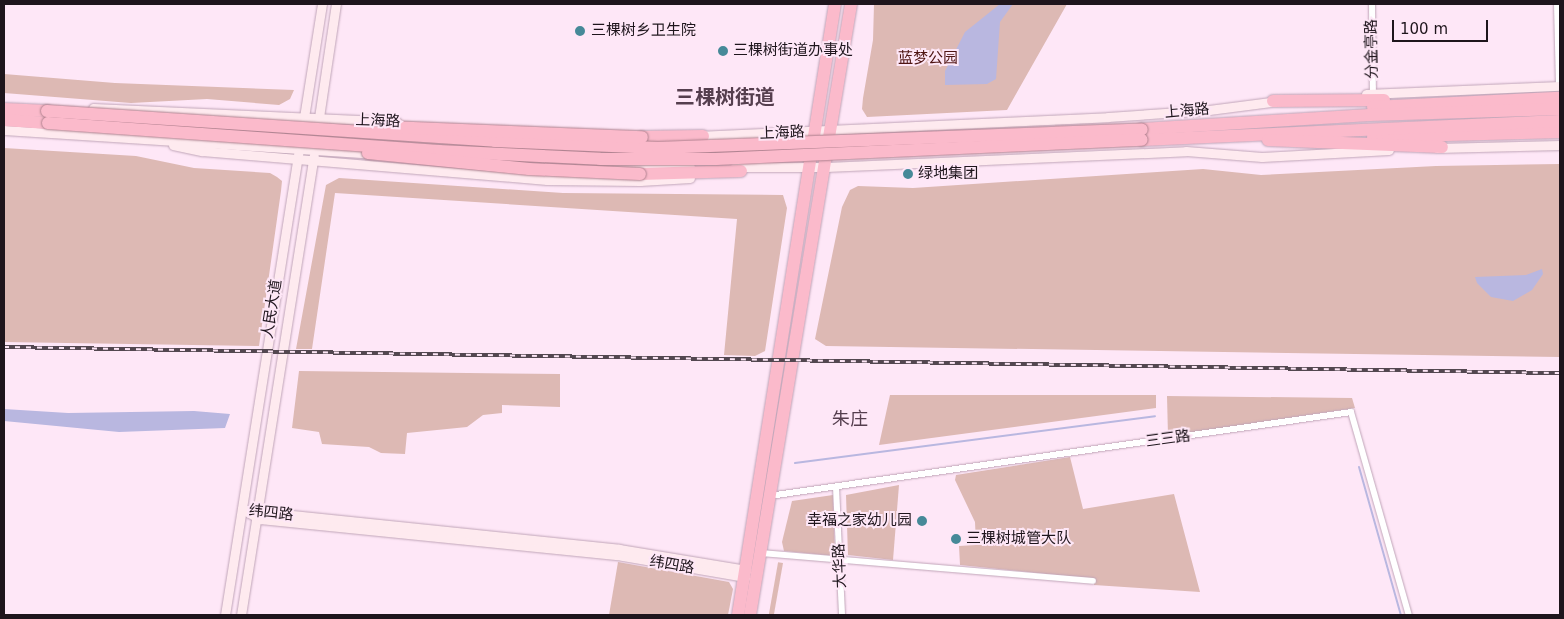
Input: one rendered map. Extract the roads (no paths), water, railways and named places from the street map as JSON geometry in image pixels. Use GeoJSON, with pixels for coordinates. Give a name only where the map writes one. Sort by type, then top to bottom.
{"type":"FeatureCollection","features":[{"type":"Feature","properties":{"kind":"highway"},"geometry":{"type":"LineString","coordinates":[[738,615],[804,168],[815,132],[835,4]]}},
{"type":"Feature","properties":{"kind":"highway"},"geometry":{"type":"LineString","coordinates":[[750,615],[826,168],[851,4]]}},
{"type":"Feature","properties":{"kind":"highway"},"geometry":{"type":"LineString","coordinates":[[1273,101],[1544,98],[1560,90]]}},
{"type":"Feature","properties":{"kind":"highway"},"geometry":{"type":"LineString","coordinates":[[1193,131],[1270,114],[1466,100]]}},
{"type":"Feature","properties":{"kind":"highway","name":"上海路"},"geometry":{"type":"LineString","coordinates":[[4,109],[244,122],[429,137],[658,148],[1142,134]]}},
{"type":"Feature","properties":{"kind":"highway","name":"上海路"},"geometry":{"type":"LineString","coordinates":[[4,120],[457,152],[660,160],[1560,109]]}},
{"type":"Feature","properties":{"kind":"highway","name":"上海路"},"geometry":{"type":"LineString","coordinates":[[1193,131],[1560,121]]}},
{"type":"Feature","properties":{"kind":"highway"},"geometry":{"type":"LineString","coordinates":[[244,122],[642,137],[703,136]]}},
{"type":"Feature","properties":{"kind":"highway"},"geometry":{"type":"LineString","coordinates":[[1193,131],[1216,141],[1560,132]]}},
{"type":"Feature","properties":{"kind":"highway"},"geometry":{"type":"LineString","coordinates":[[202,133],[267,144],[348,150],[411,160],[640,174],[741,171]]}},
{"type":"Feature","properties":{"kind":"highway"},"geometry":{"type":"LineString","coordinates":[[1269,140],[1442,147]]}},
{"type":"Feature","properties":{"kind":"main road","name":"人民大道"},"geometry":{"type":"LineString","coordinates":[[225,615],[280,258],[301,150],[322,4]]}},
{"type":"Feature","properties":{"kind":"main road","name":"人民大道"},"geometry":{"type":"LineString","coordinates":[[241,615],[315,151],[336,4]]}},
{"type":"Feature","properties":{"kind":"main road","name":"上海路"},"geometry":{"type":"LineString","coordinates":[[4,104],[703,136],[1158,114],[1273,101],[1373,94],[1560,90]]}},
{"type":"Feature","properties":{"kind":"main road"},"geometry":{"type":"LineString","coordinates":[[4,130],[552,165],[804,168],[1186,151],[1262,157],[1442,147],[1560,146]]}},
{"type":"Feature","properties":{"kind":"main road"},"geometry":{"type":"LineString","coordinates":[[141,138],[202,151],[547,180],[649,180],[741,171],[804,168]]}},
{"type":"Feature","properties":{"kind":"main road","name":"纬四路"},"geometry":{"type":"LineString","coordinates":[[242,509],[257,515],[619,548],[745,574]]}},
{"type":"Feature","properties":{"kind":"street","name":"分金亭路"},"geometry":{"type":"LineString","coordinates":[[1372,4],[1373,94]]}},
{"type":"Feature","properties":{"kind":"street"},"geometry":{"type":"LineString","coordinates":[[1557,4],[1560,90]]}},
{"type":"Feature","properties":{"kind":"street","name":"三三路"},"geometry":{"type":"LineString","coordinates":[[776,494],[836,487],[1351,412],[1409,615]]}},
{"type":"Feature","properties":{"kind":"street","name":"大华路"},"geometry":{"type":"LineString","coordinates":[[836,487],[842,615]]}},
{"type":"Feature","properties":{"kind":"street"},"geometry":{"type":"LineString","coordinates":[[761,553],[1093,581]]}},
{"type":"Feature","properties":{"kind":"water"},"geometry":{"type":"Polygon","coordinates":[[[1000,4],[1013,4],[1000,22],[996,79],[987,84],[945,85],[945,71],[965,32],[1000,4]]]}},
{"type":"Feature","properties":{"kind":"water"},"geometry":{"type":"Polygon","coordinates":[[[1542,269],[1543,274],[1532,290],[1513,301],[1491,297],[1477,283],[1475,277],[1526,275],[1542,269]]]}},
{"type":"Feature","properties":{"kind":"water"},"geometry":{"type":"Polygon","coordinates":[[[4,409],[68,413],[194,411],[230,414],[225,428],[119,432],[4,421],[4,409]]]}},
{"type":"Feature","properties":{"kind":"waterway"},"geometry":{"type":"LineString","coordinates":[[795,463],[1155,416]]}},
{"type":"Feature","properties":{"kind":"waterway"},"geometry":{"type":"LineString","coordinates":[[1359,467],[1401,615]]}},
{"type":"Feature","properties":{"kind":"railway"},"geometry":{"type":"LineString","coordinates":[[4,347],[1560,373]]}},
{"type":"Feature","properties":{"kind":"place","name":"三棵树乡卫生院"},"geometry":{"type":"Point","coordinates":[580,31]}},
{"type":"Feature","properties":{"kind":"place","name":"三棵树街道办事处"},"geometry":{"type":"Point","coordinates":[723,51]}},
{"type":"Feature","properties":{"kind":"place","name":"绿地集团"},"geometry":{"type":"Point","coordinates":[908,174]}},
{"type":"Feature","properties":{"kind":"place","name":"幸福之家幼儿园"},"geometry":{"type":"Point","coordinates":[922,521]}},
{"type":"Feature","properties":{"kind":"place","name":"三棵树城管大队"},"geometry":{"type":"Point","coordinates":[956,539]}},
{"type":"Feature","properties":{"kind":"district","name":"三棵树街道"},"geometry":{"type":"Point","coordinates":[725,97]}},
{"type":"Feature","properties":{"kind":"district","name":"朱庄"},"geometry":{"type":"Point","coordinates":[850,419]}},
{"type":"Feature","properties":{"kind":"park label","name":"蓝梦公园"},"geometry":{"type":"Point","coordinates":[928,59]}}]}
